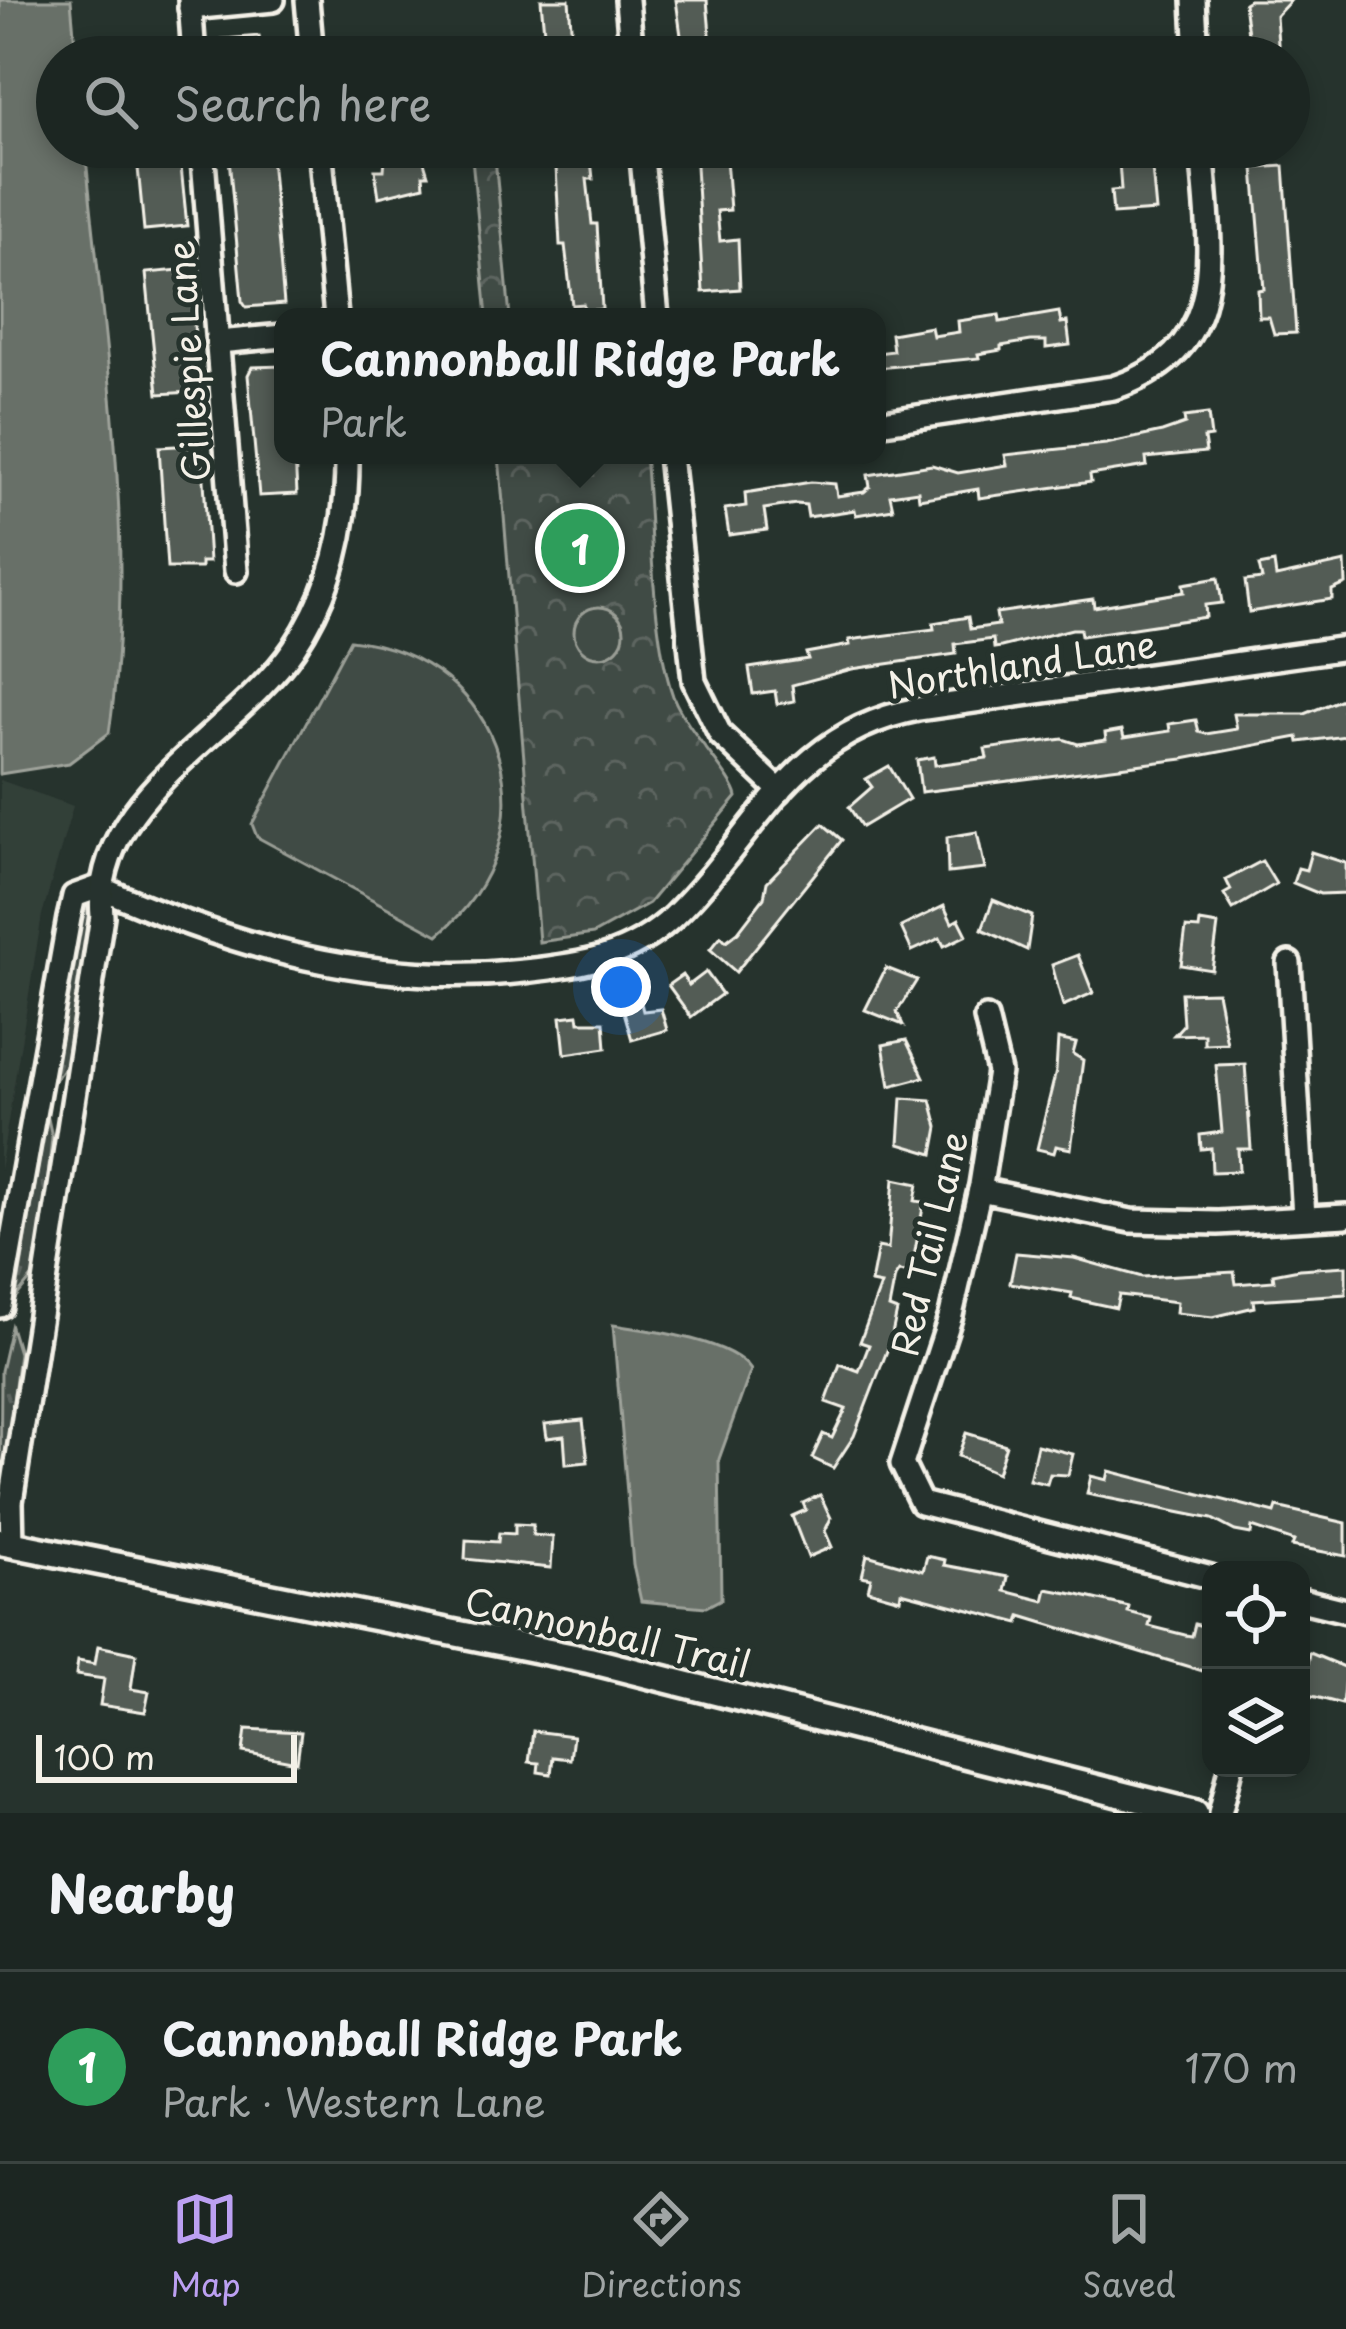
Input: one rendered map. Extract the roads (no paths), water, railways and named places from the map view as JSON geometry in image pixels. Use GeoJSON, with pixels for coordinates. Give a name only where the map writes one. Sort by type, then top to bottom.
{"type":"FeatureCollection","features":[{"type":"Feature","properties":{"kind":"main road","name":"Cannonball Trail"},"geometry":{"type":"LineString","coordinates":[[6,1544],[589,1660],[1195,1813]]}},
{"type":"Feature","properties":{"kind":"street"},"geometry":{"type":"LineString","coordinates":[[192,36],[190,4],[273,0]]}},
{"type":"Feature","properties":{"kind":"street"},"geometry":{"type":"LineString","coordinates":[[307,0],[310,36]]}},
{"type":"Feature","properties":{"kind":"street"},"geometry":{"type":"LineString","coordinates":[[627,0],[630,36]]}},
{"type":"Feature","properties":{"kind":"street"},"geometry":{"type":"LineString","coordinates":[[1194,0],[1196,36]]}},
{"type":"Feature","properties":{"kind":"street","name":"Gillespie Lane"},"geometry":{"type":"LineString","coordinates":[[204,168],[236,571]]}},
{"type":"Feature","properties":{"kind":"street"},"geometry":{"type":"LineString","coordinates":[[322,168],[335,308]]}},
{"type":"Feature","properties":{"kind":"street"},"geometry":{"type":"LineString","coordinates":[[643,168],[655,308]]}},
{"type":"Feature","properties":{"kind":"street"},"geometry":{"type":"LineString","coordinates":[[886,422],[1113,388],[1143,379],[1171,360],[1196,327],[1206,298],[1210,272],[1203,168]]}},
{"type":"Feature","properties":{"kind":"street"},"geometry":{"type":"LineString","coordinates":[[219,342],[274,338]]}},
{"type":"Feature","properties":{"kind":"street"},"geometry":{"type":"LineString","coordinates":[[6,1544],[102,916],[99,887],[114,847],[138,809],[293,649],[341,543],[346,464]]}},
{"type":"Feature","properties":{"kind":"street"},"geometry":{"type":"LineString","coordinates":[[671,464],[694,681],[720,734],[779,791]]}},
{"type":"Feature","properties":{"kind":"street","name":"Northland Lane"},"geometry":{"type":"LineString","coordinates":[[99,887],[226,940],[392,975],[475,976],[586,964],[629,950],[676,914],[779,791],[825,746],[880,717],[1346,648]]}},
{"type":"Feature","properties":{"kind":"street"},"geometry":{"type":"LineString","coordinates":[[40,1314],[0,1307],[74,896],[99,887]]}},
{"type":"Feature","properties":{"kind":"street"},"geometry":{"type":"LineString","coordinates":[[1289,963],[1304,1217]]}},
{"type":"Feature","properties":{"kind":"street","name":"Red Tail Lane"},"geometry":{"type":"LineString","coordinates":[[986,1018],[999,1072],[980,1190],[951,1316],[904,1454],[906,1481],[921,1503],[1202,1575]]}},
{"type":"Feature","properties":{"kind":"street"},"geometry":{"type":"LineString","coordinates":[[980,1190],[1131,1221],[1218,1223],[1346,1216]]}},
{"type":"Feature","properties":{"kind":"street"},"geometry":{"type":"LineString","coordinates":[[1310,1602],[1346,1611]]}},
{"type":"Feature","properties":{"kind":"street"},"geometry":{"type":"LineString","coordinates":[[1220,1813],[1230,1777]]}},
{"type":"Feature","properties":{"kind":"place","name":"Cannonball Ridge Park"},"geometry":{"type":"Point","coordinates":[580,548]}}]}
